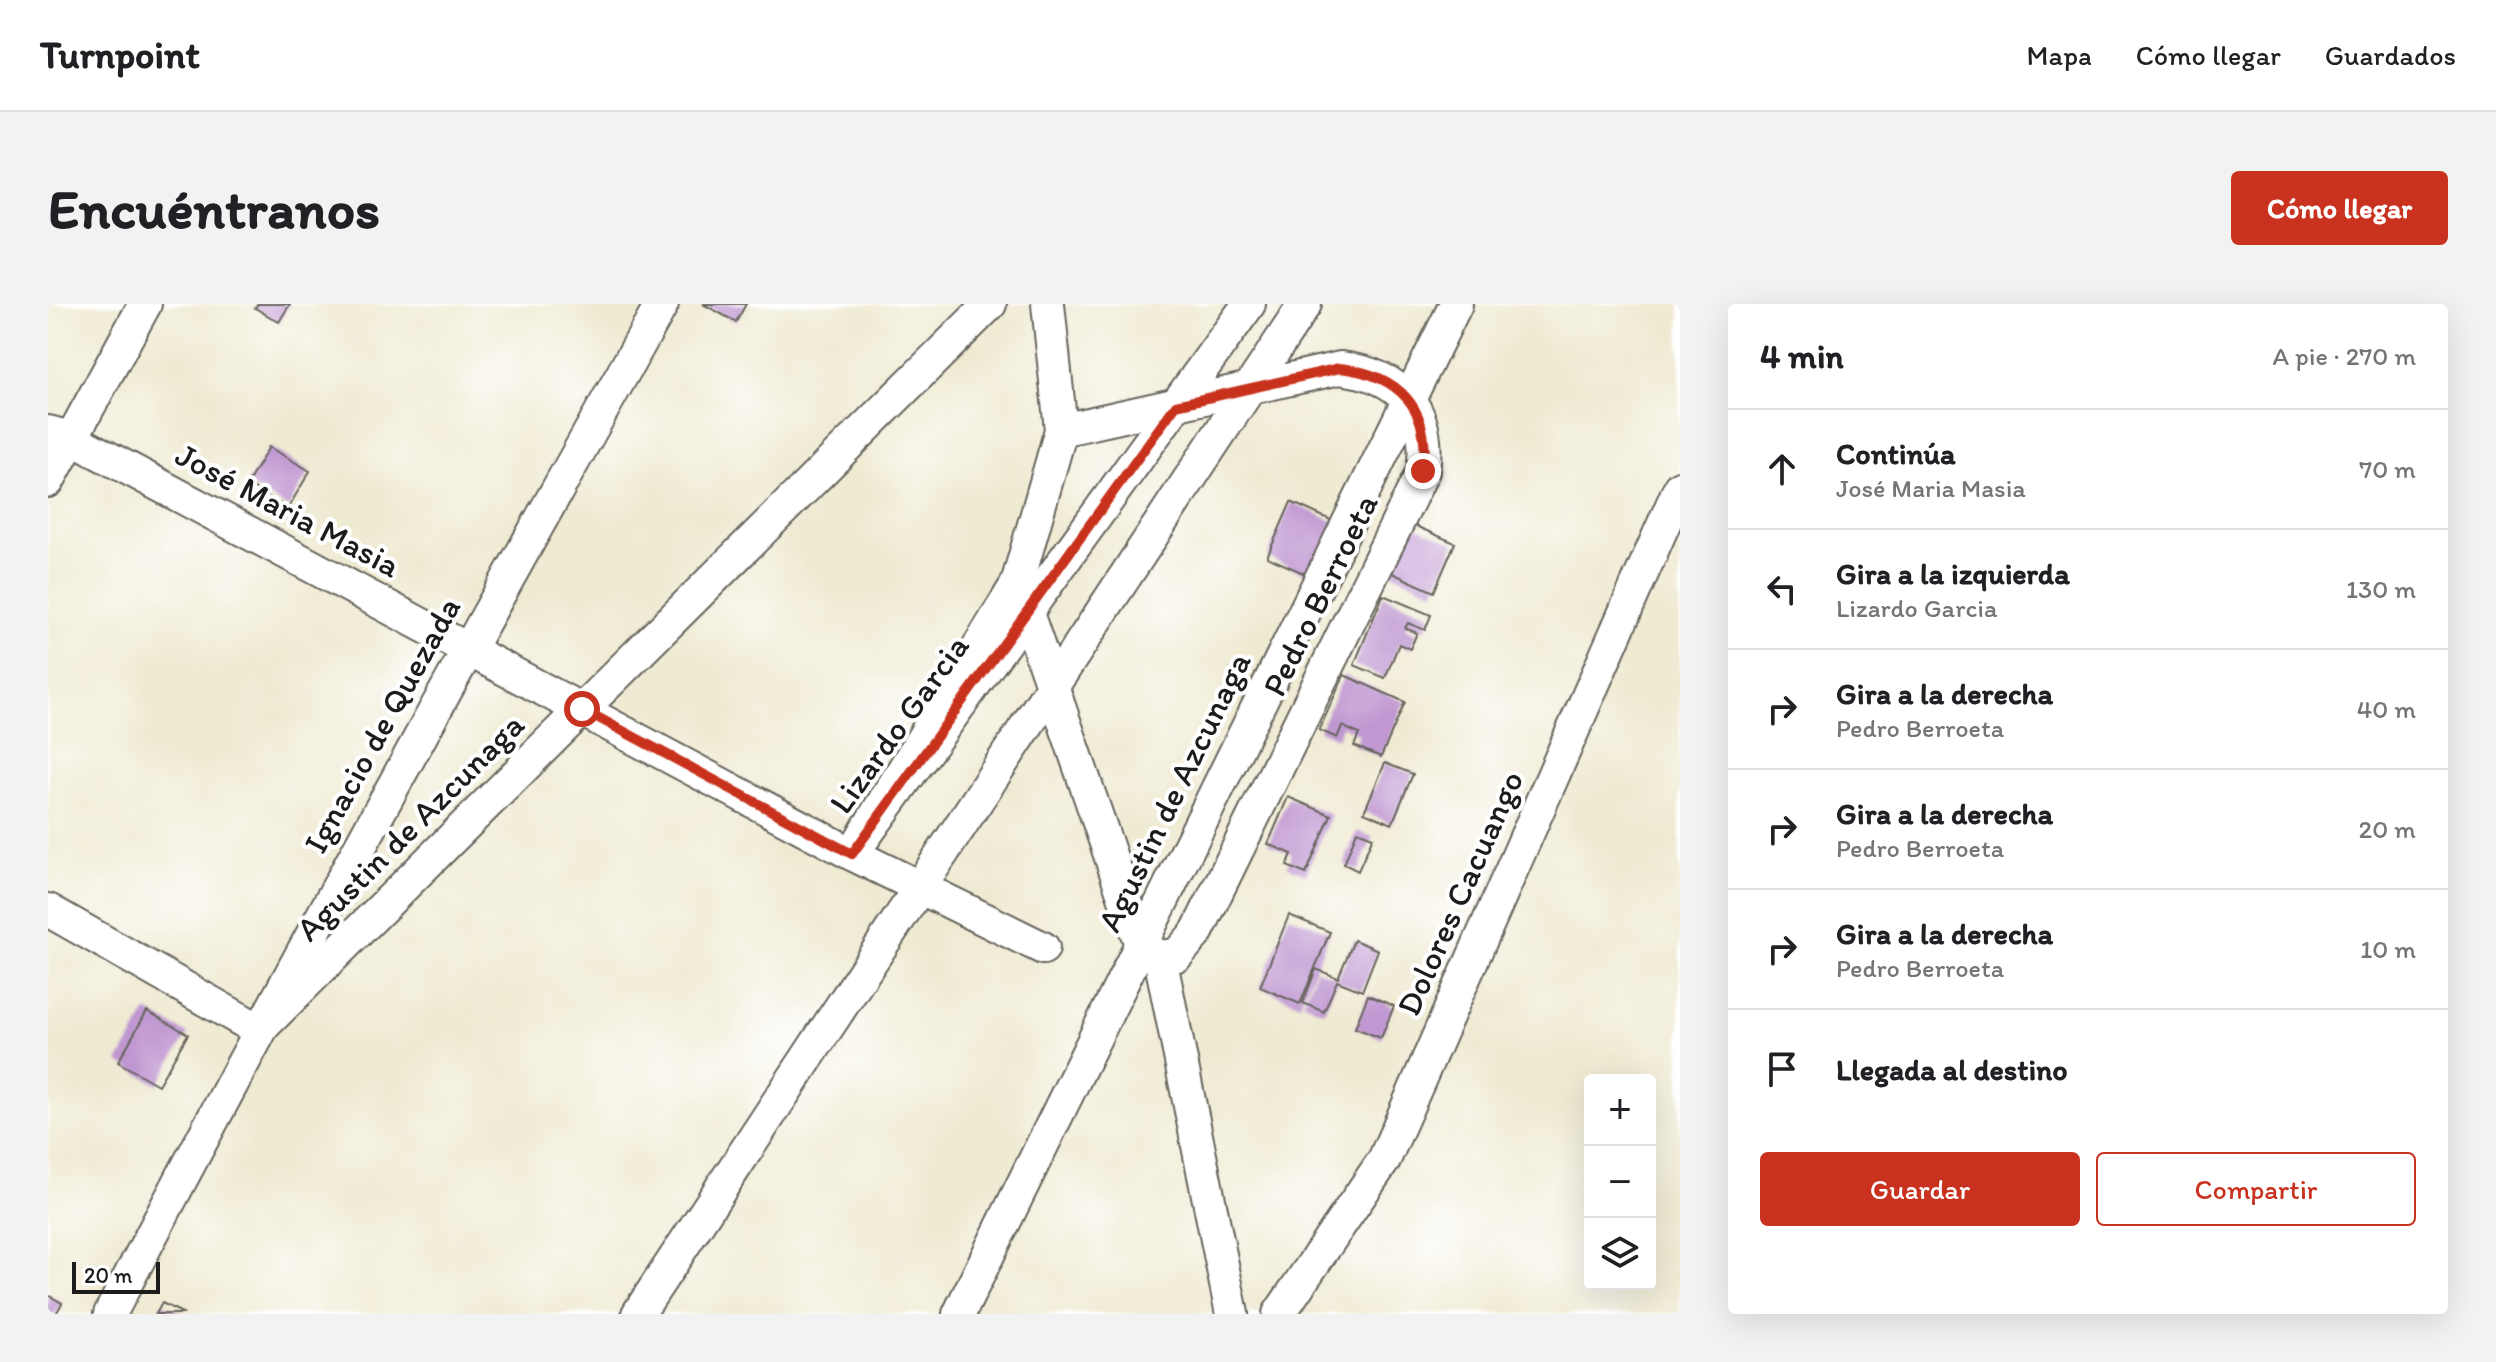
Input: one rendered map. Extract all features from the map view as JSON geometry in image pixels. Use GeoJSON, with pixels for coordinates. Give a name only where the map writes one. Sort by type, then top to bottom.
{"type":"FeatureCollection","features":[{"type":"Feature","properties":{"kind":"street"},"geometry":{"type":"LineString","coordinates":[[48,481],[60,435],[145,304]]}},
{"type":"Feature","properties":{"kind":"street","name":"Ignacio de Quezada"},"geometry":{"type":"LineString","coordinates":[[110,1314],[259,1030],[467,648],[662,304]]}},
{"type":"Feature","properties":{"kind":"street","name":"Agustin de Azcunaga"},"geometry":{"type":"LineString","coordinates":[[259,1030],[990,304]]}},
{"type":"Feature","properties":{"kind":"street","name":"Lizardo Garcia"},"geometry":{"type":"LineString","coordinates":[[1022,598],[1061,430],[1048,304]]}},
{"type":"Feature","properties":{"kind":"street","name":"Lizardo Garcia"},"geometry":{"type":"LineString","coordinates":[[852,854],[1022,598],[1176,405],[1249,304]]}},
{"type":"Feature","properties":{"kind":"street"},"geometry":{"type":"LineString","coordinates":[[638,1314],[1305,304]]}},
{"type":"Feature","properties":{"kind":"street","name":"Agustin de Azcunaga"},"geometry":{"type":"LineString","coordinates":[[959,1314],[1151,951],[1456,304]]}},
{"type":"Feature","properties":{"kind":"street","name":"Pedro Berroeta"},"geometry":{"type":"LineString","coordinates":[[1061,430],[1340,368],[1368,371],[1392,384],[1409,400],[1423,423],[1426,449],[1423,471],[1197,932],[1177,955],[1151,951]]}},
{"type":"Feature","properties":{"kind":"street","name":"José Maria Masia"},"geometry":{"type":"LineString","coordinates":[[60,435],[852,854],[1043,948]]}},
{"type":"Feature","properties":{"kind":"street","name":"Dolores Cacuango"},"geometry":{"type":"LineString","coordinates":[[1279,1314],[1384,1160],[1680,487]]}},
{"type":"Feature","properties":{"kind":"street"},"geometry":{"type":"LineString","coordinates":[[1022,598],[1151,951],[1232,1314]]}},
{"type":"Feature","properties":{"kind":"street"},"geometry":{"type":"LineString","coordinates":[[48,910],[259,1030]]}},
{"type":"Feature","properties":{"kind":"building"},"geometry":{"type":"Polygon","coordinates":[[[258,304],[290,304],[279,322],[255,308],[258,304]]]}},
{"type":"Feature","properties":{"kind":"building"},"geometry":{"type":"Polygon","coordinates":[[[703,304],[746,304],[736,322],[703,304]]]}},
{"type":"Feature","properties":{"kind":"building"},"geometry":{"type":"Polygon","coordinates":[[[269,447],[310,471],[288,508],[247,484],[269,447]]]}},
{"type":"Feature","properties":{"kind":"building"},"geometry":{"type":"Polygon","coordinates":[[[1291,502],[1357,532],[1333,586],[1267,557],[1291,502]]]}},
{"type":"Feature","properties":{"kind":"building"},"geometry":{"type":"Polygon","coordinates":[[[1413,525],[1455,543],[1434,592],[1392,573],[1413,525]]]}},
{"type":"Feature","properties":{"kind":"building"},"geometry":{"type":"Polygon","coordinates":[[[1383,595],[1431,615],[1425,630],[1408,623],[1405,628],[1417,633],[1410,649],[1399,644],[1385,678],[1354,665],[1383,595]]]}},
{"type":"Feature","properties":{"kind":"building"},"geometry":{"type":"Polygon","coordinates":[[[1344,675],[1405,702],[1381,757],[1354,746],[1359,734],[1342,726],[1337,738],[1319,730],[1344,675]]]}},
{"type":"Feature","properties":{"kind":"building"},"geometry":{"type":"Polygon","coordinates":[[[1385,763],[1413,774],[1392,824],[1364,812],[1385,763]]]}},
{"type":"Feature","properties":{"kind":"building"},"geometry":{"type":"Polygon","coordinates":[[[1288,797],[1331,815],[1306,874],[1287,866],[1292,854],[1268,844],[1288,797]]]}},
{"type":"Feature","properties":{"kind":"building"},"geometry":{"type":"Polygon","coordinates":[[[1357,831],[1373,837],[1358,871],[1344,864],[1357,831]]]}},
{"type":"Feature","properties":{"kind":"building"},"geometry":{"type":"Polygon","coordinates":[[[1289,915],[1330,932],[1300,1004],[1260,987],[1289,915]]]}},
{"type":"Feature","properties":{"kind":"building"},"geometry":{"type":"Polygon","coordinates":[[[1354,940],[1378,950],[1362,991],[1337,981],[1324,1012],[1303,1003],[1316,969],[1338,978],[1354,940]]]}},
{"type":"Feature","properties":{"kind":"building"},"geometry":{"type":"Polygon","coordinates":[[[1368,995],[1394,1006],[1381,1038],[1355,1028],[1368,995]]]}},
{"type":"Feature","properties":{"kind":"building"},"geometry":{"type":"Polygon","coordinates":[[[147,1011],[188,1034],[158,1085],[118,1062],[147,1011]]]}},
{"type":"Feature","properties":{"kind":"building"},"geometry":{"type":"Polygon","coordinates":[[[48,1295],[62,1303],[56,1314],[48,1314],[48,1295]]]}},
{"type":"Feature","properties":{"kind":"building"},"geometry":{"type":"Polygon","coordinates":[[[162,1303],[184,1314],[156,1314],[162,1303]]]}},
{"type":"Feature","properties":{"kind":"route"},"geometry":{"type":"LineString","coordinates":[[582,709],[852,854],[1176,405],[1340,368],[1368,371],[1392,384],[1409,400],[1423,423],[1426,449],[1423,471]]}}]}
